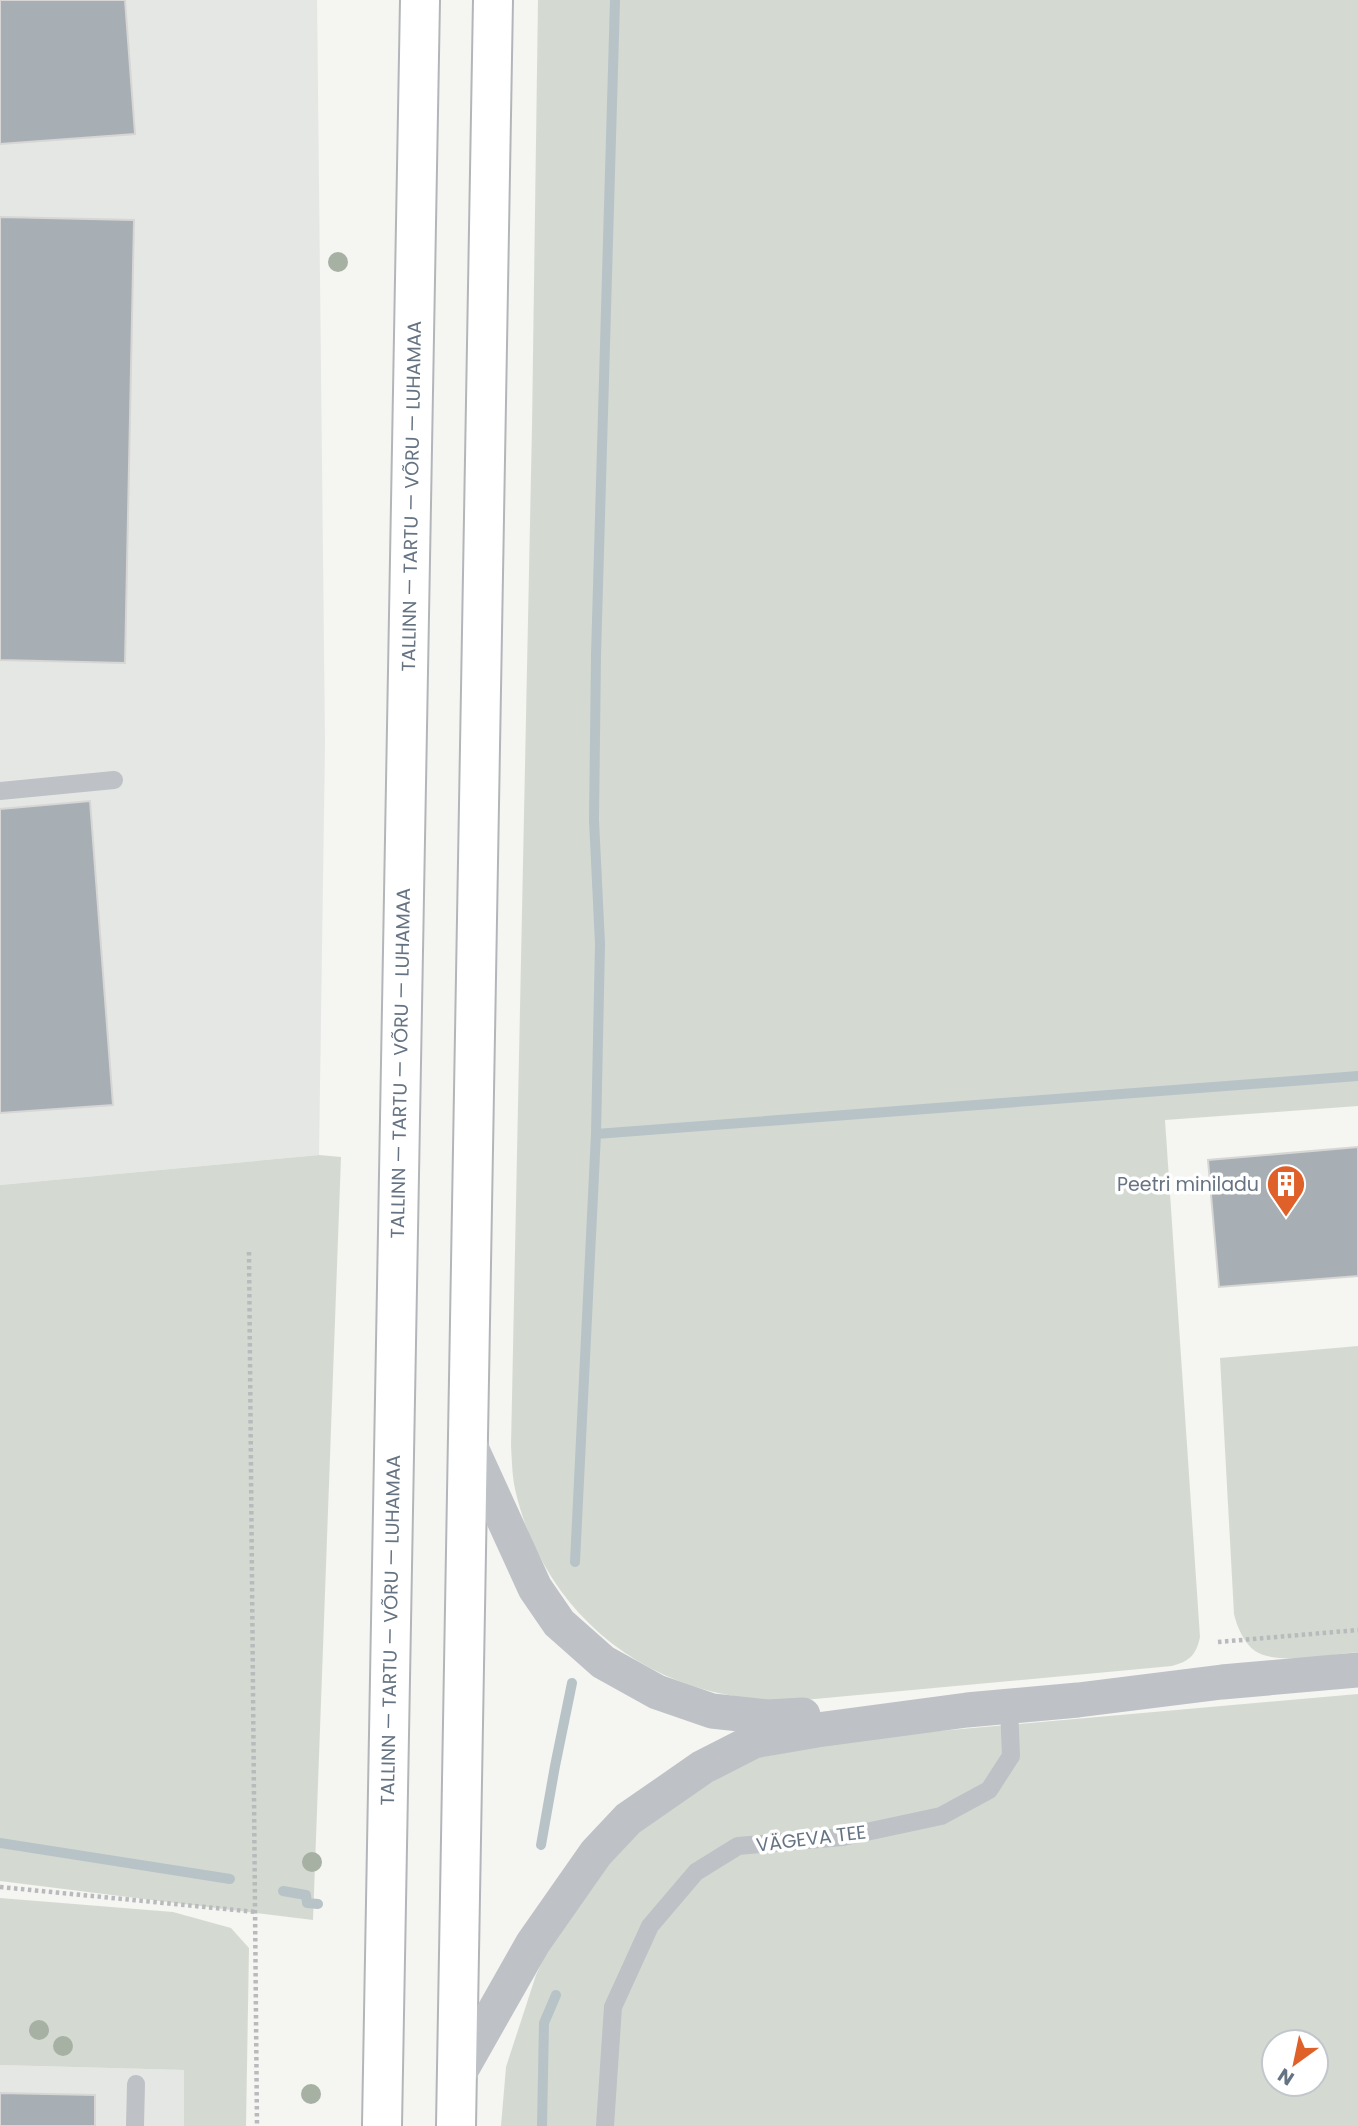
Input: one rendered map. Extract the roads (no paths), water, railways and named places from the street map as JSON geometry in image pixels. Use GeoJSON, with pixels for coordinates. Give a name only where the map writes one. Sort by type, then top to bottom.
{"type":"FeatureCollection","features":[{"type":"Feature","properties":{"kind":"highway","name":"TALLINN — TARTU — VÕRU — LUHAMAA"},"geometry":{"type":"LineString","coordinates":[[382,2126],[420,0]]}},
{"type":"Feature","properties":{"kind":"highway"},"geometry":{"type":"LineString","coordinates":[[456,2126],[493,0]]}},
{"type":"Feature","properties":{"kind":"street"},"geometry":{"type":"LineString","coordinates":[[467,1438],[535,1588],[559,1623],[603,1662],[657,1692],[712,1711],[768,1717],[967,1710],[1358,1670]]}},
{"type":"Feature","properties":{"kind":"street"},"geometry":{"type":"LineString","coordinates":[[457,2077],[533,1943],[596,1853],[628,1819],[703,1767],[754,1741],[967,1710]]}},
{"type":"Feature","properties":{"kind":"lane"},"geometry":{"type":"LineString","coordinates":[[0,791],[114,780]]}},
{"type":"Feature","properties":{"kind":"lane","name":"VÄGEVA TEE"},"geometry":{"type":"LineString","coordinates":[[605,2126],[613,2007],[650,1926],[695,1872],[738,1846],[843,1837],[941,1816],[989,1790],[1011,1756],[1009,1707]]}},
{"type":"Feature","properties":{"kind":"lane"},"geometry":{"type":"LineString","coordinates":[[135,2126],[136,2084]]}},
{"type":"Feature","properties":{"kind":"waterway"},"geometry":{"type":"LineString","coordinates":[[575,1562],[596,1134],[600,944],[594,820],[596,655],[615,0]]}},
{"type":"Feature","properties":{"kind":"waterway"},"geometry":{"type":"LineString","coordinates":[[596,1134],[1358,1076]]}},
{"type":"Feature","properties":{"kind":"waterway"},"geometry":{"type":"LineString","coordinates":[[541,1845],[572,1683]]}},
{"type":"Feature","properties":{"kind":"waterway"},"geometry":{"type":"LineString","coordinates":[[0,1843],[230,1879]]}},
{"type":"Feature","properties":{"kind":"waterway"},"geometry":{"type":"LineString","coordinates":[[283,1891],[306,1895],[307,1903],[318,1904]]}},
{"type":"Feature","properties":{"kind":"waterway"},"geometry":{"type":"LineString","coordinates":[[542,2126],[544,2023],[556,1995]]}},
{"type":"Feature","properties":{"kind":"place","name":"Peetri miniladu"},"geometry":{"type":"Point","coordinates":[1286,1218]}}]}
